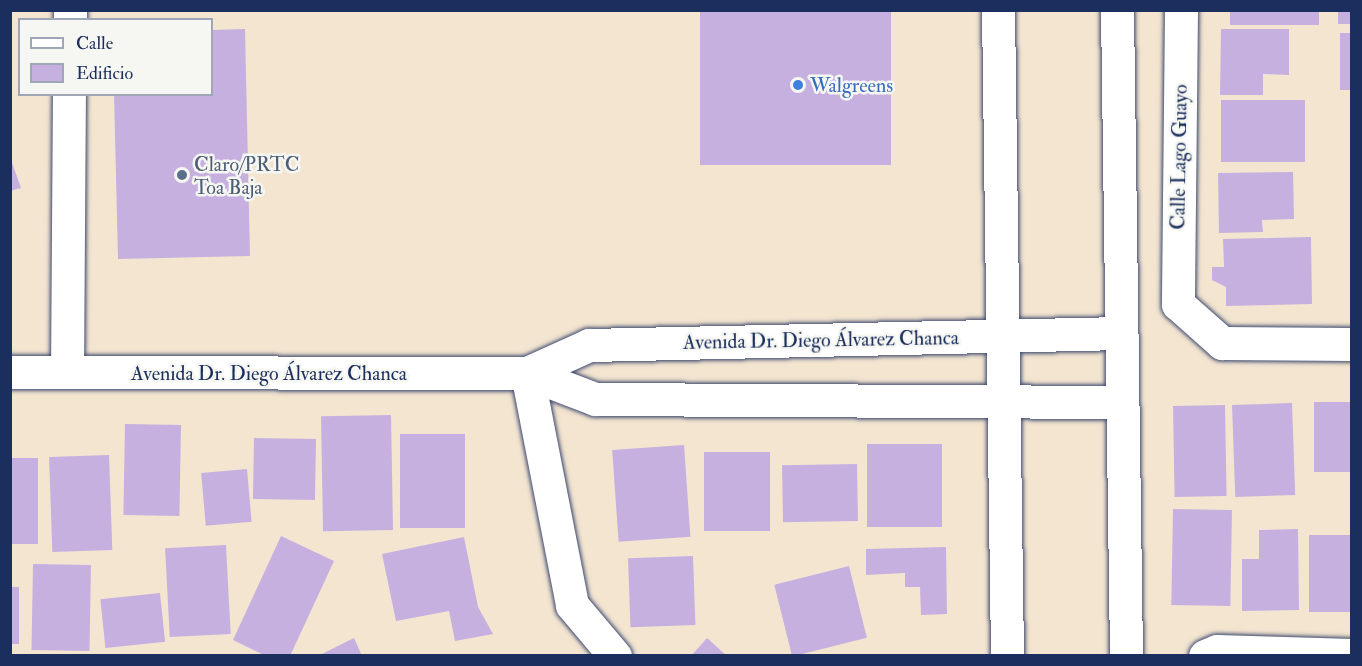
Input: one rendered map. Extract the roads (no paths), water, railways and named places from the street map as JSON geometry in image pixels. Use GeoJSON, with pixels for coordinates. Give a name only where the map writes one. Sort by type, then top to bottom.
{"type":"FeatureCollection","features":[{"type":"Feature","properties":{"kind":"street"},"geometry":{"type":"LineString","coordinates":[[998,10],[1007,656]]}},
{"type":"Feature","properties":{"kind":"street"},"geometry":{"type":"LineString","coordinates":[[1117,10],[1126,656]]}},
{"type":"Feature","properties":{"kind":"street","name":"Calle Lago Guayo"},"geometry":{"type":"LineString","coordinates":[[1181,10],[1178,304],[1222,343],[1352,344]]}},
{"type":"Feature","properties":{"kind":"street"},"geometry":{"type":"LineString","coordinates":[[67,372],[69,96]]}},
{"type":"Feature","properties":{"kind":"street","name":"Avenida Dr. Diego Álvarez Chanca"},"geometry":{"type":"LineString","coordinates":[[527,373],[589,345],[1121,333]]}},
{"type":"Feature","properties":{"kind":"street","name":"Avenida Dr. Diego Álvarez Chanca"},"geometry":{"type":"LineString","coordinates":[[10,372],[527,373],[595,399],[1122,402]]}},
{"type":"Feature","properties":{"kind":"street"},"geometry":{"type":"LineString","coordinates":[[527,373],[572,605],[615,656]]}},
{"type":"Feature","properties":{"kind":"street"},"geometry":{"type":"LineString","coordinates":[[1205,656],[1217,651],[1352,655]]}},
{"type":"Feature","properties":{"kind":"place","name":"Walgreens"},"geometry":{"type":"Point","coordinates":[798,85]}},
{"type":"Feature","properties":{"kind":"place","name":"Claro/PRTC Toa Baja"},"geometry":{"type":"Point","coordinates":[182,175]}}]}
